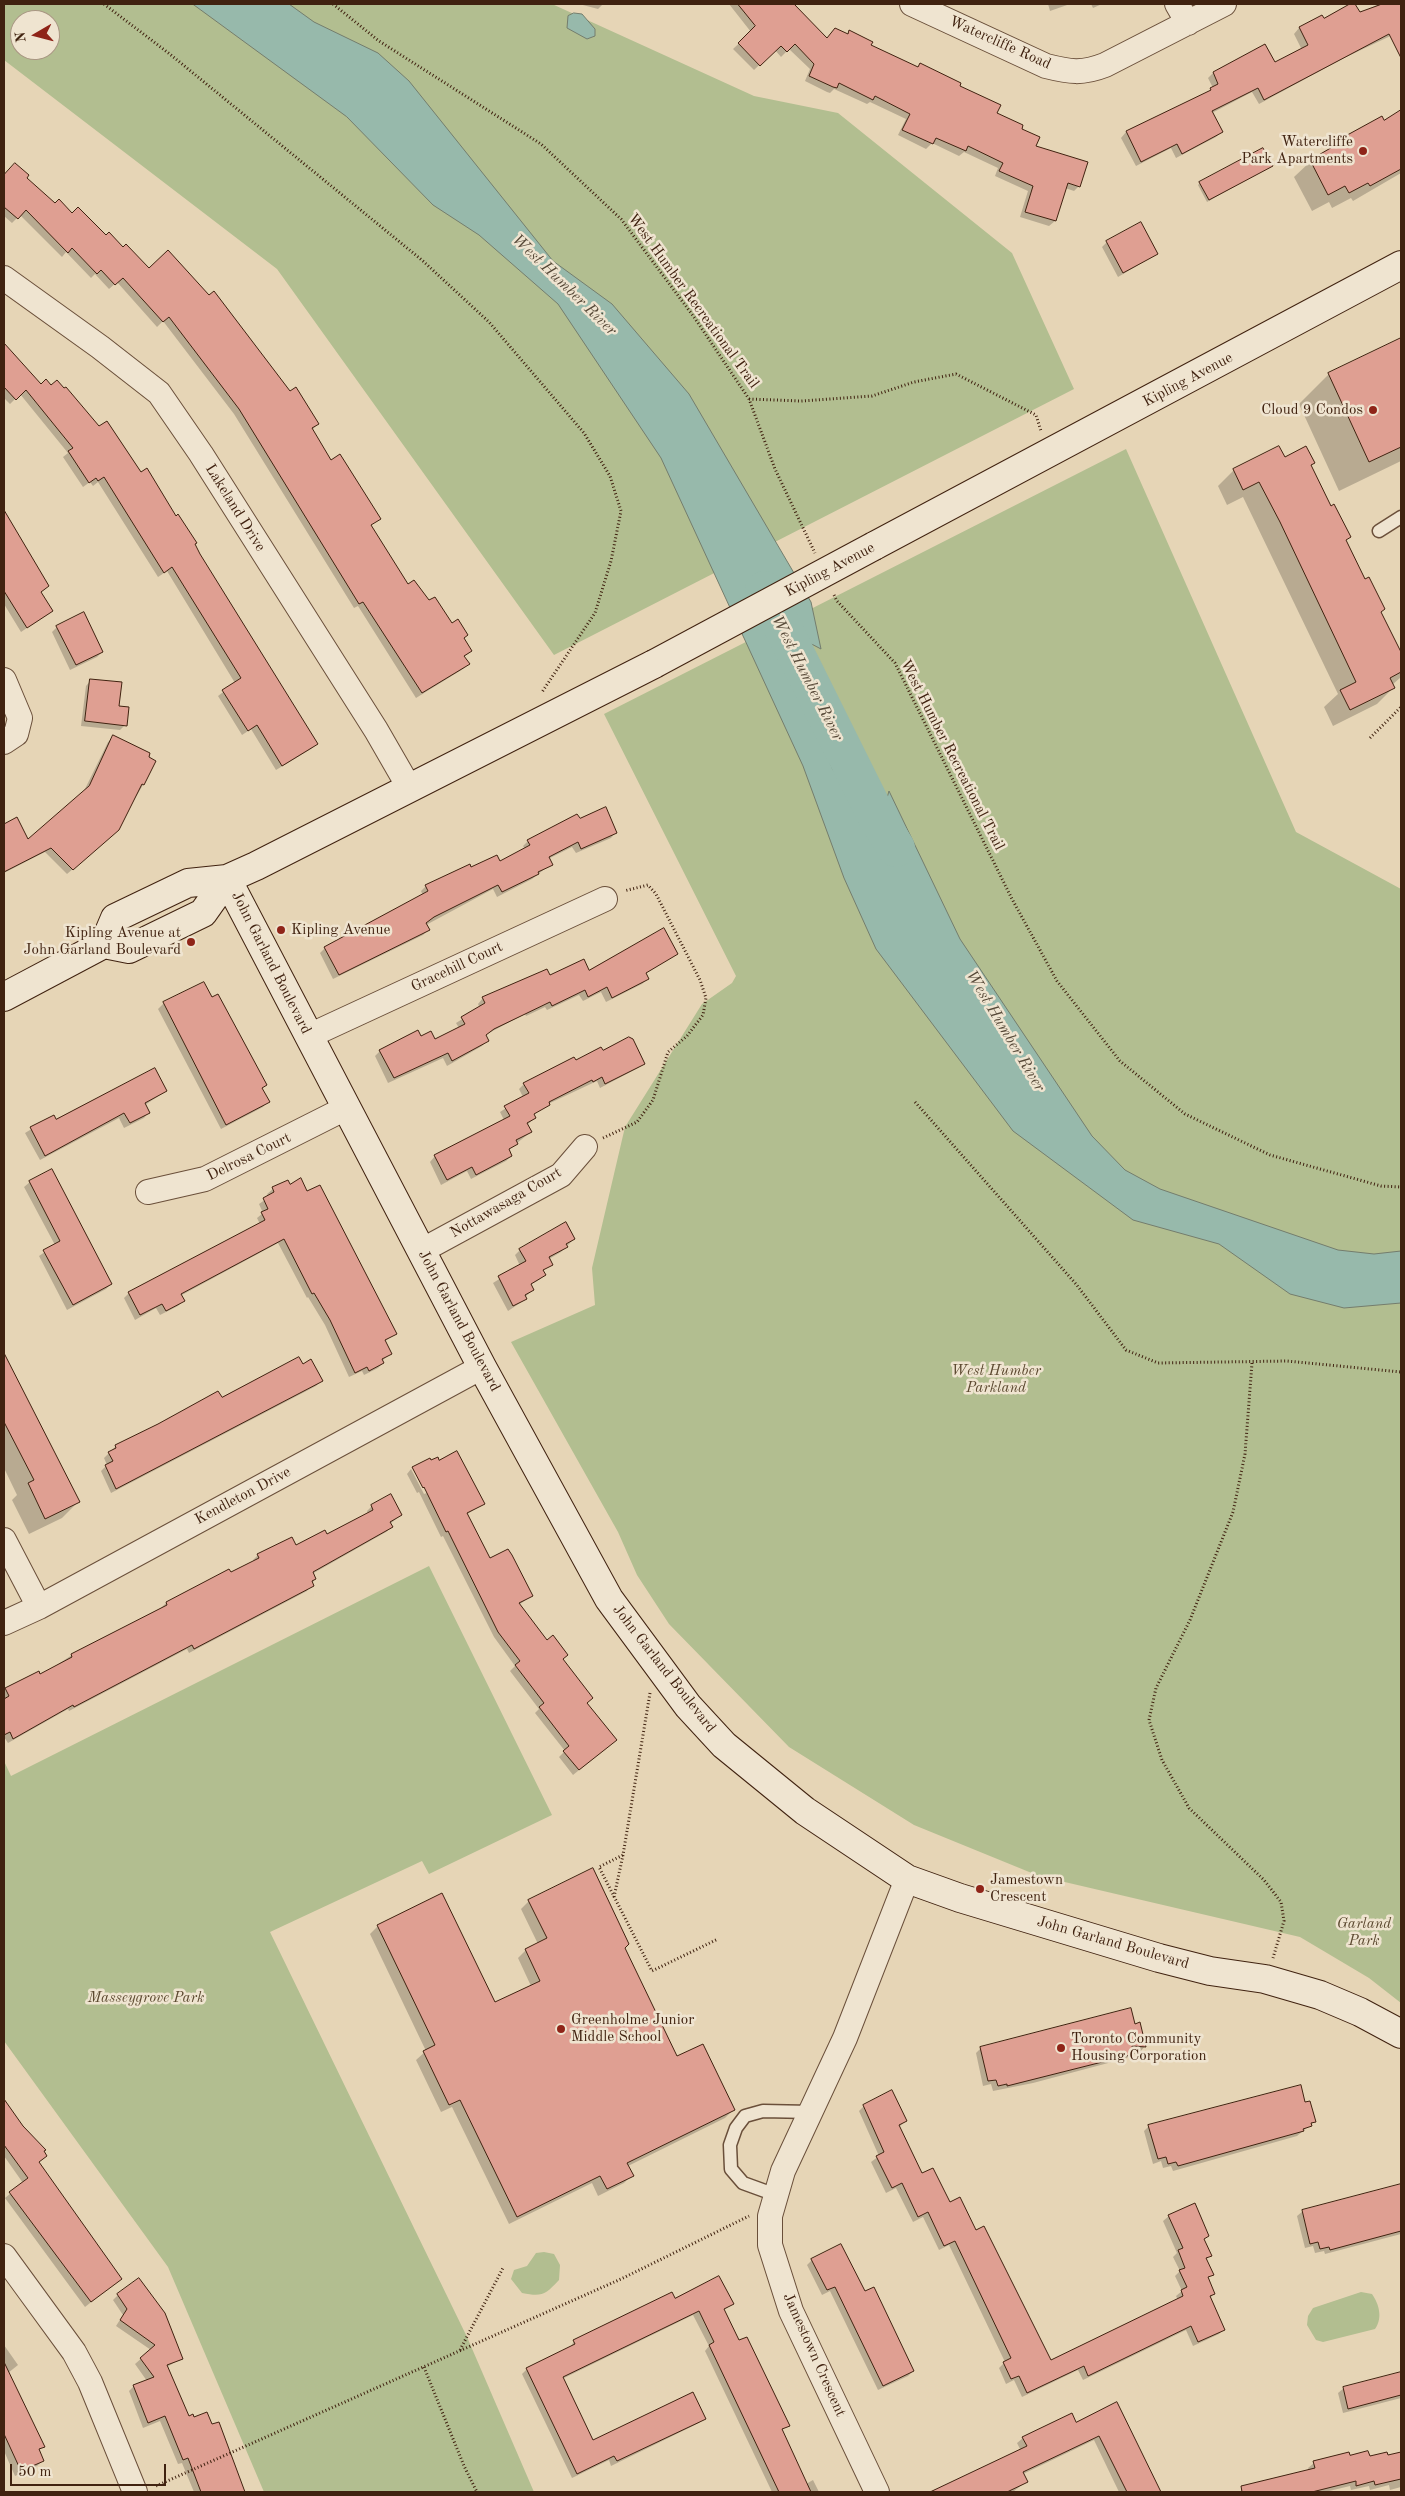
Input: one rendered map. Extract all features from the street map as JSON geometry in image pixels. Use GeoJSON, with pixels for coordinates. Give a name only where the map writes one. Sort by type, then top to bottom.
{"type":"FeatureCollection","features":[{"type":"Feature","properties":{"kind":"street","name":"Watercliffe Road"},"geometry":{"type":"LineString","coordinates":[[912,4],[1046,66],[1067,72],[1087,72],[1105,65],[1182,13],[1224,4]]}},
{"type":"Feature","properties":{"kind":"street","name":"Kipling Avenue"},"geometry":{"type":"LineString","coordinates":[[4,997],[104,944],[130,949],[203,914],[227,879],[410,789],[654,664],[1401,265]]}},
{"type":"Feature","properties":{"kind":"street","name":"Lakeland Drive"},"geometry":{"type":"LineString","coordinates":[[4,278],[100,347],[159,393],[201,454],[345,680],[410,789]]}},
{"type":"Feature","properties":{"kind":"street"},"geometry":{"type":"LineString","coordinates":[[4,680],[20,718],[16,734],[4,742]]}},
{"type":"Feature","properties":{"kind":"street","name":"John Garland Boulevard"},"geometry":{"type":"LineString","coordinates":[[227,879],[482,1367],[609,1599],[654,1663],[688,1706],[724,1745],[805,1811],[907,1880],[960,1898],[1159,1958],[1210,1971],[1265,1979],[1320,1995],[1360,2012],[1401,2034]]}},
{"type":"Feature","properties":{"kind":"street","name":"Gracehill Court"},"geometry":{"type":"LineString","coordinates":[[309,1036],[605,899]]}},
{"type":"Feature","properties":{"kind":"street","name":"Delrosa Court"},"geometry":{"type":"LineString","coordinates":[[148,1192],[205,1179],[346,1108]]}},
{"type":"Feature","properties":{"kind":"street","name":"Nottawasaga Court"},"geometry":{"type":"LineString","coordinates":[[421,1251],[561,1175],[585,1147]]}},
{"type":"Feature","properties":{"kind":"street","name":"Kendleton Drive"},"geometry":{"type":"LineString","coordinates":[[4,1623],[39,1607],[482,1367]]}},
{"type":"Feature","properties":{"kind":"street"},"geometry":{"type":"LineString","coordinates":[[4,1540],[39,1607]]}},
{"type":"Feature","properties":{"kind":"street","name":"Jamestown Crescent"},"geometry":{"type":"LineString","coordinates":[[876,2492],[791,2311],[770,2244],[770,2216],[783,2171],[845,2038],[907,1880]]}},
{"type":"Feature","properties":{"kind":"street"},"geometry":{"type":"LineString","coordinates":[[4,2256],[74,2352],[143,2490]]}},
{"type":"Feature","properties":{"kind":"lane"},"geometry":{"type":"LineString","coordinates":[[1379,531],[1401,517]]}},
{"type":"Feature","properties":{"kind":"lane"},"geometry":{"type":"LineString","coordinates":[[775,2199],[743,2183],[731,2169],[730,2144],[736,2128],[745,2116],[763,2111],[811,2112]]}},
{"type":"Feature","properties":{"kind":"path"},"geometry":{"type":"LineString","coordinates":[[104,4],[171,55],[423,261],[490,322],[584,433],[610,476],[621,511],[610,561],[595,613],[542,692]]}},
{"type":"Feature","properties":{"kind":"path","name":"West Humber Recreational Trail"},"geometry":{"type":"LineString","coordinates":[[333,4],[379,41],[542,144],[621,219],[694,318],[749,399],[775,468],[816,557]]}},
{"type":"Feature","properties":{"kind":"path"},"geometry":{"type":"LineString","coordinates":[[749,399],[802,401],[872,396],[914,382],[956,374],[1036,415],[1049,454]]}},
{"type":"Feature","properties":{"kind":"path","name":"West Humber Recreational Trail"},"geometry":{"type":"LineString","coordinates":[[833,592],[837,601],[895,663],[1012,899],[1057,981],[1120,1061],[1185,1114],[1270,1155],[1381,1186],[1401,1187]]}},
{"type":"Feature","properties":{"kind":"path"},"geometry":{"type":"LineString","coordinates":[[1370,738],[1401,707]]}},
{"type":"Feature","properties":{"kind":"path"},"geometry":{"type":"LineString","coordinates":[[585,1147],[637,1122],[654,1100],[668,1052],[687,1036],[703,1016],[706,998],[700,980],[656,894],[648,885],[637,886],[605,899]]}},
{"type":"Feature","properties":{"kind":"path"},"geometry":{"type":"LineString","coordinates":[[915,1102],[1076,1284],[1126,1350],[1158,1363],[1287,1361],[1401,1372]]}},
{"type":"Feature","properties":{"kind":"path"},"geometry":{"type":"LineString","coordinates":[[1252,1363],[1245,1454],[1233,1512],[1190,1620],[1156,1688],[1149,1720],[1162,1760],[1189,1808],[1264,1880],[1281,1902],[1284,1921],[1265,1979]]}},
{"type":"Feature","properties":{"kind":"path"},"geometry":{"type":"LineString","coordinates":[[614,1897],[623,1855],[654,1663]]}},
{"type":"Feature","properties":{"kind":"path"},"geometry":{"type":"LineString","coordinates":[[623,1855],[599,1867],[652,1971],[718,1940]]}},
{"type":"Feature","properties":{"kind":"path"},"geometry":{"type":"LineString","coordinates":[[143,2490],[621,2279],[775,2199]]}},
{"type":"Feature","properties":{"kind":"path"},"geometry":{"type":"LineString","coordinates":[[460,2350],[503,2268]]}},
{"type":"Feature","properties":{"kind":"path"},"geometry":{"type":"LineString","coordinates":[[424,2367],[464,2466],[478,2492]]}},
{"type":"Feature","properties":{"kind":"green space"},"geometry":{"type":"Polygon","coordinates":[[[4,4],[552,4],[754,96],[838,113],[1012,253],[1074,389],[554,655],[277,269],[4,60],[4,4]]]}},
{"type":"Feature","properties":{"kind":"green space","name":"West Humber Parkland"},"geometry":{"type":"Polygon","coordinates":[[[1126,449],[1296,832],[1401,889],[1401,2003],[1369,1978],[1300,1937],[1039,1876],[914,1825],[789,1747],[669,1624],[637,1575],[618,1532],[511,1342],[595,1305],[592,1268],[625,1127],[702,1004],[732,983],[736,976],[604,714],[1126,449]]]}},
{"type":"Feature","properties":{"kind":"green space","name":"Masseygrove Park"},"geometry":{"type":"Polygon","coordinates":[[[429,1566],[552,1815],[429,1874],[422,1861],[270,1932],[467,2337],[534,2492],[264,2492],[168,2267],[4,2041],[4,1761],[11,1776],[429,1566]]]}},
{"type":"Feature","properties":{"kind":"green space"},"geometry":{"type":"Polygon","coordinates":[[[536,2253],[554,2254],[560,2265],[559,2280],[543,2294],[522,2293],[511,2279],[514,2270],[527,2266],[536,2253]]]}},
{"type":"Feature","properties":{"kind":"green space"},"geometry":{"type":"Polygon","coordinates":[[[1361,2292],[1372,2294],[1377,2302],[1379,2320],[1375,2329],[1323,2342],[1316,2340],[1307,2325],[1308,2316],[1313,2308],[1361,2292]]]}},
{"type":"Feature","properties":{"kind":"water"},"geometry":{"type":"Polygon","coordinates":[[[193,4],[289,4],[314,22],[378,53],[409,81],[553,261],[612,304],[689,394],[811,602],[821,649],[787,631],[789,661],[833,770],[864,803],[885,805],[889,791],[960,939],[1092,1136],[1125,1170],[1160,1189],[1338,1250],[1374,1254],[1401,1251],[1401,1303],[1344,1308],[1290,1294],[1219,1244],[1133,1220],[1013,1131],[876,949],[844,878],[803,766],[661,458],[558,304],[479,235],[433,205],[347,117],[193,4]]]}},
{"type":"Feature","properties":{"kind":"water"},"geometry":{"type":"Polygon","coordinates":[[[574,13],[582,14],[595,29],[595,36],[587,39],[567,28],[568,16],[574,13]]]}},
{"type":"Feature","properties":{"kind":"building"},"geometry":{"type":"Polygon","coordinates":[[[738,4],[794,4],[827,38],[835,28],[848,34],[849,30],[873,42],[871,45],[918,67],[920,63],[961,83],[960,86],[1001,105],[997,113],[1023,125],[1022,129],[1040,137],[1036,146],[1088,162],[1080,187],[1068,183],[1056,221],[1025,212],[1033,186],[999,171],[1003,163],[968,146],[966,151],[936,138],[933,144],[902,130],[910,114],[875,96],[873,100],[839,83],[837,88],[809,76],[814,64],[795,44],[787,52],[781,46],[760,66],[738,43],[755,26],[738,4]]]}},
{"type":"Feature","properties":{"kind":"building"},"geometry":{"type":"Polygon","coordinates":[[[1350,4],[1355,4],[1360,12],[1382,4],[1401,4],[1401,58],[1389,34],[1264,100],[1258,88],[1212,111],[1223,132],[1182,154],[1177,144],[1141,162],[1126,131],[1211,90],[1210,88],[1218,84],[1213,72],[1265,44],[1275,62],[1308,45],[1299,27],[1322,15],[1324,18],[1350,4]]]}},
{"type":"Feature","properties":{"kind":"building","name":"Watercliffe Park Apartments"},"geometry":{"type":"Polygon","coordinates":[[[1401,110],[1401,169],[1370,186],[1368,183],[1349,193],[1345,186],[1328,195],[1310,160],[1341,142],[1340,139],[1382,116],[1384,120],[1401,110]]]}},
{"type":"Feature","properties":{"kind":"building"},"geometry":{"type":"Polygon","coordinates":[[[1263,148],[1273,166],[1209,200],[1199,182],[1263,148]]]}},
{"type":"Feature","properties":{"kind":"building"},"geometry":{"type":"Polygon","coordinates":[[[15,163],[29,175],[27,178],[55,203],[59,199],[72,213],[78,207],[106,235],[109,232],[123,247],[126,244],[149,268],[168,250],[209,295],[214,291],[290,391],[296,387],[319,424],[312,428],[331,460],[340,454],[381,519],[371,525],[408,584],[414,580],[429,600],[435,597],[452,623],[458,619],[468,635],[464,638],[472,651],[464,656],[470,664],[422,693],[363,602],[359,604],[239,409],[169,317],[163,322],[123,278],[115,285],[101,270],[97,274],[72,248],[68,253],[26,210],[18,219],[4,207],[4,175],[15,163]]]}},
{"type":"Feature","properties":{"kind":"building"},"geometry":{"type":"Polygon","coordinates":[[[1141,222],[1158,254],[1123,273],[1106,241],[1141,222]]]}},
{"type":"Feature","properties":{"kind":"building","name":"Cloud 9 Condos"},"geometry":{"type":"Polygon","coordinates":[[[1401,338],[1401,447],[1369,462],[1328,373],[1401,338]]]}},
{"type":"Feature","properties":{"kind":"building"},"geometry":{"type":"Polygon","coordinates":[[[4,343],[41,384],[46,379],[51,385],[57,380],[64,388],[66,387],[99,426],[107,421],[141,472],[147,468],[176,516],[178,514],[197,543],[195,544],[200,554],[318,744],[282,766],[257,725],[248,731],[222,690],[241,678],[172,567],[164,573],[104,477],[98,481],[96,478],[89,483],[68,451],[73,448],[26,390],[16,400],[4,387],[4,343]]]}},
{"type":"Feature","properties":{"kind":"building"},"geometry":{"type":"Polygon","coordinates":[[[1279,446],[1285,457],[1306,446],[1315,463],[1311,465],[1331,506],[1334,504],[1351,537],[1346,540],[1365,579],[1369,577],[1385,609],[1381,612],[1401,652],[1401,672],[1390,678],[1395,688],[1350,710],[1340,690],[1356,682],[1280,522],[1259,482],[1243,490],[1233,469],[1279,446]]]}},
{"type":"Feature","properties":{"kind":"building"},"geometry":{"type":"Polygon","coordinates":[[[4,510],[49,586],[41,592],[53,611],[27,628],[4,591],[4,510]]]}},
{"type":"Feature","properties":{"kind":"building"},"geometry":{"type":"Polygon","coordinates":[[[84,612],[103,652],[76,665],[56,626],[84,612]]]}},
{"type":"Feature","properties":{"kind":"building"},"geometry":{"type":"Polygon","coordinates":[[[90,679],[122,682],[119,706],[129,707],[127,726],[85,721],[90,679]]]}},
{"type":"Feature","properties":{"kind":"building"},"geometry":{"type":"Polygon","coordinates":[[[113,735],[150,753],[149,757],[156,761],[119,830],[73,870],[51,848],[4,872],[4,824],[17,817],[28,839],[89,786],[113,735]]]}},
{"type":"Feature","properties":{"kind":"building"},"geometry":{"type":"Polygon","coordinates":[[[606,807],[617,833],[581,849],[578,842],[549,857],[553,865],[538,872],[539,874],[502,892],[498,885],[434,917],[426,923],[430,930],[339,975],[324,947],[428,891],[425,885],[470,864],[471,867],[497,855],[500,861],[530,845],[527,840],[577,814],[580,818],[606,807]]]}},
{"type":"Feature","properties":{"kind":"building"},"geometry":{"type":"Polygon","coordinates":[[[664,928],[678,954],[646,973],[649,979],[612,998],[607,987],[588,997],[585,990],[552,1006],[550,1002],[494,1029],[486,1035],[489,1041],[452,1061],[448,1053],[394,1078],[379,1050],[418,1030],[421,1036],[431,1031],[435,1039],[465,1024],[461,1017],[485,1003],[482,997],[547,969],[550,975],[584,959],[589,970],[664,928]]]}},
{"type":"Feature","properties":{"kind":"building"},"geometry":{"type":"Polygon","coordinates":[[[204,982],[212,997],[218,994],[267,1085],[262,1088],[270,1102],[226,1125],[163,1002],[204,982]]]}},
{"type":"Feature","properties":{"kind":"building"},"geometry":{"type":"Polygon","coordinates":[[[629,1037],[633,1039],[645,1064],[605,1084],[602,1077],[593,1082],[592,1080],[549,1102],[550,1105],[534,1114],[536,1118],[527,1123],[532,1132],[516,1140],[518,1144],[509,1149],[512,1156],[476,1175],[472,1167],[447,1180],[434,1155],[510,1116],[504,1106],[529,1093],[523,1083],[574,1057],[576,1060],[601,1047],[603,1050],[629,1037]]]}},
{"type":"Feature","properties":{"kind":"building"},"geometry":{"type":"Polygon","coordinates":[[[155,1068],[167,1091],[145,1103],[150,1113],[130,1123],[124,1113],[45,1156],[30,1127],[54,1115],[56,1119],[155,1068]]]}},
{"type":"Feature","properties":{"kind":"building"},"geometry":{"type":"Polygon","coordinates":[[[52,1169],[112,1284],[73,1305],[43,1250],[60,1241],[29,1181],[52,1169]]]}},
{"type":"Feature","properties":{"kind":"building"},"geometry":{"type":"Polygon","coordinates":[[[301,1178],[307,1191],[320,1185],[397,1334],[385,1340],[392,1354],[382,1359],[384,1363],[369,1371],[367,1367],[355,1373],[330,1320],[314,1293],[312,1294],[284,1239],[181,1294],[185,1301],[166,1311],[162,1304],[140,1315],[128,1292],[265,1220],[261,1212],[268,1209],[263,1198],[274,1192],[272,1187],[288,1180],[290,1184],[301,1178]]]}},
{"type":"Feature","properties":{"kind":"building"},"geometry":{"type":"Polygon","coordinates":[[[566,1222],[575,1239],[566,1244],[568,1247],[549,1257],[553,1265],[543,1270],[546,1275],[531,1284],[534,1290],[525,1295],[527,1299],[513,1306],[498,1276],[526,1261],[519,1249],[566,1222]]]}},
{"type":"Feature","properties":{"kind":"building"},"geometry":{"type":"Polygon","coordinates":[[[4,1353],[80,1502],[45,1519],[28,1483],[34,1480],[4,1422],[4,1353]]]}},
{"type":"Feature","properties":{"kind":"building"},"geometry":{"type":"Polygon","coordinates":[[[299,1357],[303,1364],[311,1359],[323,1381],[116,1489],[105,1465],[113,1461],[108,1452],[116,1448],[115,1445],[218,1391],[222,1397],[299,1357]]]}},
{"type":"Feature","properties":{"kind":"building"},"geometry":{"type":"Polygon","coordinates":[[[457,1451],[485,1504],[467,1513],[490,1558],[508,1549],[533,1596],[519,1603],[547,1640],[553,1635],[568,1655],[563,1659],[593,1698],[587,1703],[617,1740],[579,1770],[563,1751],[569,1746],[539,1707],[544,1703],[515,1665],[520,1661],[498,1632],[448,1531],[446,1532],[412,1467],[430,1458],[431,1460],[438,1457],[439,1460],[457,1451]]]}},
{"type":"Feature","properties":{"kind":"building"},"geometry":{"type":"Polygon","coordinates":[[[391,1494],[402,1515],[390,1522],[393,1527],[313,1572],[316,1579],[312,1581],[314,1586],[194,1649],[192,1645],[74,1707],[73,1705],[13,1739],[10,1732],[4,1735],[4,1699],[9,1696],[5,1688],[39,1671],[40,1674],[72,1657],[71,1654],[167,1605],[166,1602],[229,1569],[231,1572],[259,1558],[257,1554],[292,1537],[296,1545],[325,1530],[327,1534],[373,1510],[371,1505],[391,1494]]]}},
{"type":"Feature","properties":{"kind":"building"},"geometry":{"type":"Polygon","coordinates":[[[593,1868],[629,1944],[625,1948],[677,2056],[703,2044],[735,2110],[627,2163],[634,2176],[607,2189],[600,2176],[517,2217],[460,2100],[449,2105],[423,2051],[435,2045],[377,1925],[442,1893],[495,2002],[540,1981],[525,1949],[547,1938],[528,1900],[593,1868]]]}},
{"type":"Feature","properties":{"kind":"building","name":"Toronto Community Housing Corporation"},"geometry":{"type":"Polygon","coordinates":[[[1131,2008],[1135,2024],[1140,2022],[1146,2047],[1132,2046],[1134,2054],[1007,2086],[1007,2084],[998,2086],[996,2080],[988,2081],[980,2047],[1131,2008]]]}},
{"type":"Feature","properties":{"kind":"building"},"geometry":{"type":"Polygon","coordinates":[[[1301,2085],[1305,2102],[1310,2101],[1316,2122],[1311,2123],[1312,2126],[1303,2129],[1304,2131],[1178,2166],[1176,2162],[1168,2164],[1166,2157],[1158,2159],[1148,2125],[1301,2085]]]}},
{"type":"Feature","properties":{"kind":"building"},"geometry":{"type":"Polygon","coordinates":[[[892,2090],[907,2121],[899,2125],[922,2173],[933,2168],[950,2202],[960,2197],[976,2230],[984,2226],[1051,2360],[1183,2296],[1181,2290],[1187,2287],[1179,2270],[1185,2268],[1178,2250],[1183,2248],[1168,2215],[1195,2203],[1209,2236],[1204,2239],[1212,2256],[1206,2258],[1214,2275],[1208,2277],[1215,2294],[1210,2296],[1225,2330],[1198,2342],[1191,2326],[1088,2376],[1084,2366],[1027,2393],[1019,2376],[1011,2379],[1003,2362],[1011,2358],[955,2241],[944,2246],[928,2212],[918,2217],[902,2183],[892,2188],[876,2156],[884,2152],[863,2105],[892,2090]]]}},
{"type":"Feature","properties":{"kind":"building"},"geometry":{"type":"Polygon","coordinates":[[[4,2099],[23,2126],[46,2150],[44,2151],[47,2156],[39,2162],[122,2279],[91,2302],[9,2192],[28,2178],[4,2145],[4,2099]]]}},
{"type":"Feature","properties":{"kind":"building"},"geometry":{"type":"Polygon","coordinates":[[[1401,2184],[1401,2231],[1330,2250],[1329,2247],[1320,2249],[1318,2242],[1310,2244],[1302,2210],[1401,2184]]]}},
{"type":"Feature","properties":{"kind":"building"},"geometry":{"type":"Polygon","coordinates":[[[841,2244],[865,2291],[874,2287],[914,2371],[883,2386],[835,2287],[827,2290],[811,2259],[841,2244]]]}},
{"type":"Feature","properties":{"kind":"building"},"geometry":{"type":"Polygon","coordinates":[[[719,2276],[734,2304],[724,2309],[739,2340],[747,2337],[790,2426],[782,2429],[811,2492],[779,2492],[709,2345],[714,2342],[699,2311],[563,2377],[593,2440],[693,2392],[706,2419],[617,2461],[614,2456],[577,2474],[526,2368],[575,2344],[573,2340],[672,2292],[675,2298],[719,2276]]]}},
{"type":"Feature","properties":{"kind":"building"},"geometry":{"type":"Polygon","coordinates":[[[139,2278],[165,2313],[183,2359],[167,2365],[189,2416],[193,2414],[194,2417],[207,2412],[212,2424],[219,2422],[245,2492],[201,2492],[188,2458],[183,2460],[165,2416],[148,2423],[133,2385],[154,2377],[140,2358],[155,2345],[120,2320],[127,2309],[117,2294],[139,2278]]]}},
{"type":"Feature","properties":{"kind":"building"},"geometry":{"type":"Polygon","coordinates":[[[4,2362],[45,2447],[39,2449],[44,2461],[21,2471],[4,2434],[4,2362]]]}},
{"type":"Feature","properties":{"kind":"building"},"geometry":{"type":"Polygon","coordinates":[[[1401,2372],[1401,2395],[1348,2409],[1343,2387],[1401,2372]]]}},
{"type":"Feature","properties":{"kind":"building"},"geometry":{"type":"Polygon","coordinates":[[[1117,2402],[1161,2492],[1127,2492],[1099,2436],[1023,2472],[1028,2482],[1007,2492],[930,2492],[1027,2446],[1022,2437],[1072,2413],[1076,2422],[1117,2402]]]}},
{"type":"Feature","properties":{"kind":"building"},"geometry":{"type":"Polygon","coordinates":[[[1368,2451],[1370,2456],[1387,2452],[1388,2455],[1401,2452],[1401,2479],[1375,2485],[1374,2481],[1356,2486],[1356,2481],[1312,2492],[1242,2492],[1241,2486],[1315,2468],[1313,2461],[1349,2452],[1350,2455],[1368,2451]]]}},
{"type":"Feature","properties":{"kind":"waterway","name":"West Humber River"},"geometry":{"type":"LineString","coordinates":[[764,590],[877,817],[896,848]]}},
{"type":"Feature","properties":{"kind":"place","name":"Watercliffe Park Apartments"},"geometry":{"type":"Point","coordinates":[1363,151]}},
{"type":"Feature","properties":{"kind":"place","name":"Cloud 9 Condos"},"geometry":{"type":"Point","coordinates":[1373,410]}},
{"type":"Feature","properties":{"kind":"place","name":"Kipling Avenue"},"geometry":{"type":"Point","coordinates":[281,930]}},
{"type":"Feature","properties":{"kind":"place","name":"Kipling Avenue at John Garland Boulevard"},"geometry":{"type":"Point","coordinates":[191,942]}},
{"type":"Feature","properties":{"kind":"place","name":"Jamestown Crescent"},"geometry":{"type":"Point","coordinates":[980,1889]}},
{"type":"Feature","properties":{"kind":"place","name":"Greenholme Junior Middle School"},"geometry":{"type":"Point","coordinates":[561,2029]}},
{"type":"Feature","properties":{"kind":"place","name":"Toronto Community Housing Corporation"},"geometry":{"type":"Point","coordinates":[1061,2048]}},
{"type":"Feature","properties":{"kind":"park label","name":"Garland Park"},"geometry":{"type":"Point","coordinates":[1364,1932]}}]}
